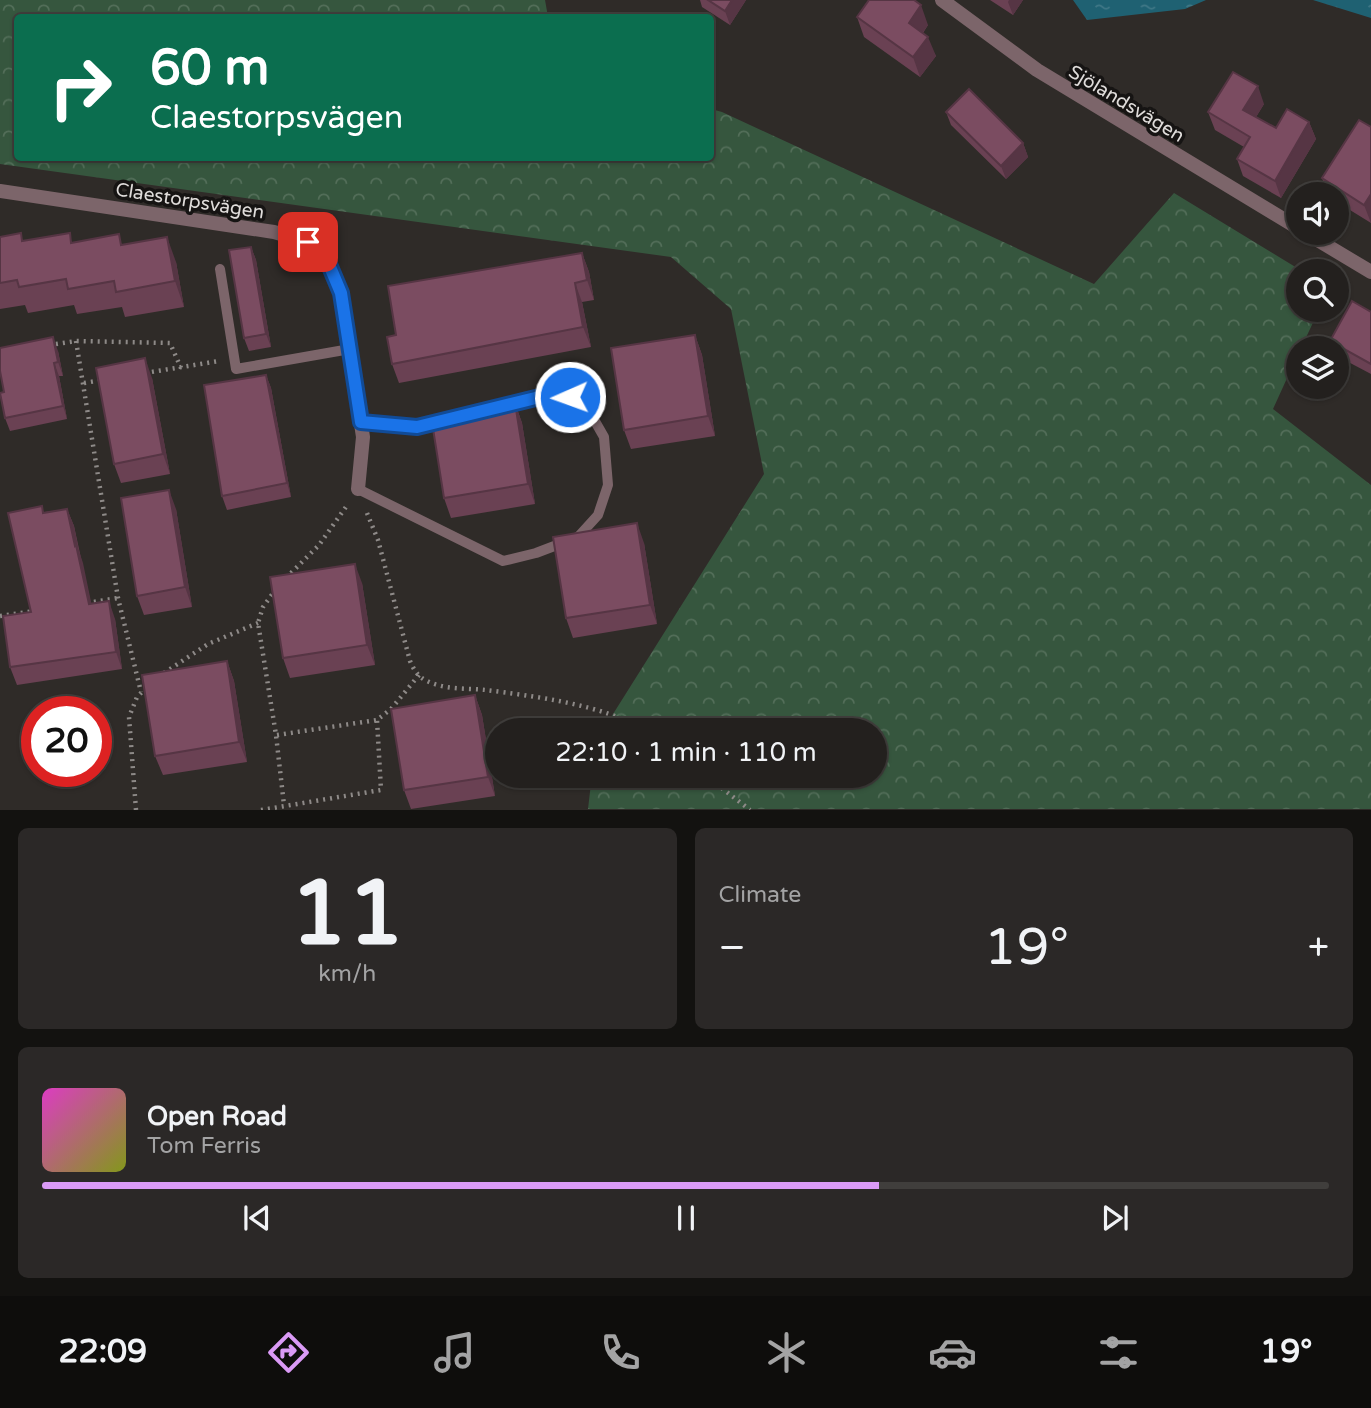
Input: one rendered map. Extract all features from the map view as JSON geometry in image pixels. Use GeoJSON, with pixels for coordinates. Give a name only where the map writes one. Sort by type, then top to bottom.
{"type":"FeatureCollection","features":[{"type":"Feature","properties":{"kind":"street","name":"Sjölandsvägen"},"geometry":{"type":"LineString","coordinates":[[942,0],[1037,70],[1286,221]]}},
{"type":"Feature","properties":{"kind":"street","name":"Claestorpsvägen"},"geometry":{"type":"LineString","coordinates":[[0,191],[274,232],[308,242],[328,262],[341,293],[363,437],[358,489]]}},
{"type":"Feature","properties":{"kind":"street"},"geometry":{"type":"LineString","coordinates":[[1326,245],[1371,272]]}},
{"type":"Feature","properties":{"kind":"lane"},"geometry":{"type":"LineString","coordinates":[[220,269],[236,369],[350,349]]}},
{"type":"Feature","properties":{"kind":"lane"},"geometry":{"type":"LineString","coordinates":[[358,489],[503,561],[536,553],[578,537],[598,515],[608,485],[604,437],[584,402],[556,393],[497,409]]}},
{"type":"Feature","properties":{"kind":"lane"},"geometry":{"type":"LineString","coordinates":[[361,422],[417,427],[451,419]]}},
{"type":"Feature","properties":{"kind":"path"},"geometry":{"type":"LineString","coordinates":[[38,347],[76,341],[170,344],[181,368]]}},
{"type":"Feature","properties":{"kind":"path"},"geometry":{"type":"LineString","coordinates":[[76,341],[118,598],[141,692]]}},
{"type":"Feature","properties":{"kind":"path"},"geometry":{"type":"LineString","coordinates":[[133,376],[234,358]]}},
{"type":"Feature","properties":{"kind":"path"},"geometry":{"type":"LineString","coordinates":[[84,383],[108,379]]}},
{"type":"Feature","properties":{"kind":"path"},"geometry":{"type":"LineString","coordinates":[[284,805],[258,623],[263,607],[272,594],[319,545],[358,489]]}},
{"type":"Feature","properties":{"kind":"path"},"geometry":{"type":"LineString","coordinates":[[358,489],[378,540],[410,661],[419,675],[434,684],[561,702],[618,718]]}},
{"type":"Feature","properties":{"kind":"path"},"geometry":{"type":"LineString","coordinates":[[78,604],[118,598]]}},
{"type":"Feature","properties":{"kind":"path"},"geometry":{"type":"LineString","coordinates":[[0,616],[39,610]]}},
{"type":"Feature","properties":{"kind":"path"},"geometry":{"type":"LineString","coordinates":[[161,675],[208,644],[258,623]]}},
{"type":"Feature","properties":{"kind":"path"},"geometry":{"type":"LineString","coordinates":[[276,735],[377,720],[391,709],[419,675]]}},
{"type":"Feature","properties":{"kind":"path"},"geometry":{"type":"LineString","coordinates":[[135,810],[129,721],[134,703],[141,692],[155,680]]}},
{"type":"Feature","properties":{"kind":"path"},"geometry":{"type":"LineString","coordinates":[[261,810],[381,790],[377,720]]}},
{"type":"Feature","properties":{"kind":"path"},"geometry":{"type":"LineString","coordinates":[[722,788],[750,810]]}},
{"type":"Feature","properties":{"kind":"green space"},"geometry":{"type":"Polygon","coordinates":[[[0,0],[545,0],[547,14],[14,14],[14,161],[714,161],[714,110],[1094,284],[1174,193],[1286,261],[1286,322],[1313,322],[1307,336],[1286,336],[1286,380],[1273,409],[1371,485],[1371,809],[588,809],[590,788],[887,788],[887,718],[611,718],[764,474],[731,309],[671,257],[0,164],[0,0]]]}},
{"type":"Feature","properties":{"kind":"water"},"geometry":{"type":"Polygon","coordinates":[[[1073,0],[1206,0],[1185,9],[1087,20],[1073,0]]]}},
{"type":"Feature","properties":{"kind":"water"},"geometry":{"type":"Polygon","coordinates":[[[1313,0],[1371,0],[1371,18],[1313,0]]]}},
{"type":"Feature","properties":{"kind":"building"},"geometry":{"type":"Polygon","coordinates":[[[708,0],[732,0],[725,11],[708,0]]]}},
{"type":"Feature","properties":{"kind":"building"},"geometry":{"type":"Polygon","coordinates":[[[869,0],[914,0],[921,5],[909,23],[928,37],[913,57],[857,17],[869,0]]]}},
{"type":"Feature","properties":{"kind":"building"},"geometry":{"type":"Polygon","coordinates":[[[1233,72],[1258,86],[1243,110],[1276,128],[1287,109],[1309,122],[1275,181],[1237,159],[1250,137],[1208,112],[1233,72]]]}},
{"type":"Feature","properties":{"kind":"building"},"geometry":{"type":"Polygon","coordinates":[[[969,89],[1023,143],[1001,166],[946,112],[969,89]]]}},
{"type":"Feature","properties":{"kind":"building"},"geometry":{"type":"Polygon","coordinates":[[[1359,120],[1371,127],[1371,194],[1364,205],[1349,195],[1349,182],[1328,182],[1322,178],[1359,120]]]}},
{"type":"Feature","properties":{"kind":"building"},"geometry":{"type":"Polygon","coordinates":[[[21,233],[22,241],[70,233],[71,243],[119,234],[121,245],[167,237],[175,281],[116,292],[114,281],[68,289],[66,279],[19,287],[17,280],[0,283],[0,237],[21,233]]]}},
{"type":"Feature","properties":{"kind":"building"},"geometry":{"type":"Polygon","coordinates":[[[251,247],[266,334],[244,338],[229,250],[251,247]]]}},
{"type":"Feature","properties":{"kind":"building"},"geometry":{"type":"Polygon","coordinates":[[[582,253],[587,280],[575,283],[583,327],[392,364],[387,337],[396,335],[388,286],[582,253]]]}},
{"type":"Feature","properties":{"kind":"building"},"geometry":{"type":"Polygon","coordinates":[[[1352,301],[1371,312],[1371,364],[1349,352],[1349,336],[1333,336],[1340,322],[1349,322],[1349,306],[1352,301]]]}},
{"type":"Feature","properties":{"kind":"building"},"geometry":{"type":"Polygon","coordinates":[[[695,335],[708,416],[624,430],[611,348],[695,335]]]}},
{"type":"Feature","properties":{"kind":"building"},"geometry":{"type":"Polygon","coordinates":[[[53,337],[58,362],[54,363],[63,406],[5,418],[0,393],[4,392],[0,348],[53,337]]]}},
{"type":"Feature","properties":{"kind":"building"},"geometry":{"type":"Polygon","coordinates":[[[145,358],[163,454],[114,464],[96,368],[145,358]]]}},
{"type":"Feature","properties":{"kind":"building"},"geometry":{"type":"Polygon","coordinates":[[[266,375],[287,483],[222,496],[204,385],[266,375]]]}},
{"type":"Feature","properties":{"kind":"building"},"geometry":{"type":"Polygon","coordinates":[[[515,403],[528,484],[444,498],[431,416],[515,403]]]}},
{"type":"Feature","properties":{"kind":"building"},"geometry":{"type":"Polygon","coordinates":[[[169,490],[185,587],[137,596],[121,498],[169,490]]]}},
{"type":"Feature","properties":{"kind":"building"},"geometry":{"type":"Polygon","coordinates":[[[42,506],[43,513],[67,509],[89,604],[109,601],[116,652],[10,667],[3,616],[31,612],[8,513],[42,506]]]}},
{"type":"Feature","properties":{"kind":"building"},"geometry":{"type":"Polygon","coordinates":[[[637,523],[650,605],[566,618],[553,537],[637,523]]]}},
{"type":"Feature","properties":{"kind":"building"},"geometry":{"type":"Polygon","coordinates":[[[355,564],[367,645],[283,658],[270,577],[355,564]]]}},
{"type":"Feature","properties":{"kind":"building"},"geometry":{"type":"Polygon","coordinates":[[[227,661],[239,742],[155,756],[142,675],[227,661]]]}},
{"type":"Feature","properties":{"kind":"building"},"geometry":{"type":"Polygon","coordinates":[[[475,695],[485,758],[485,777],[404,790],[391,709],[475,695]]]}},
{"type":"Feature","properties":{"kind":"route"},"geometry":{"type":"LineString","coordinates":[[308,242],[328,262],[341,293],[361,422],[417,427],[556,393],[570,397]]}}]}
